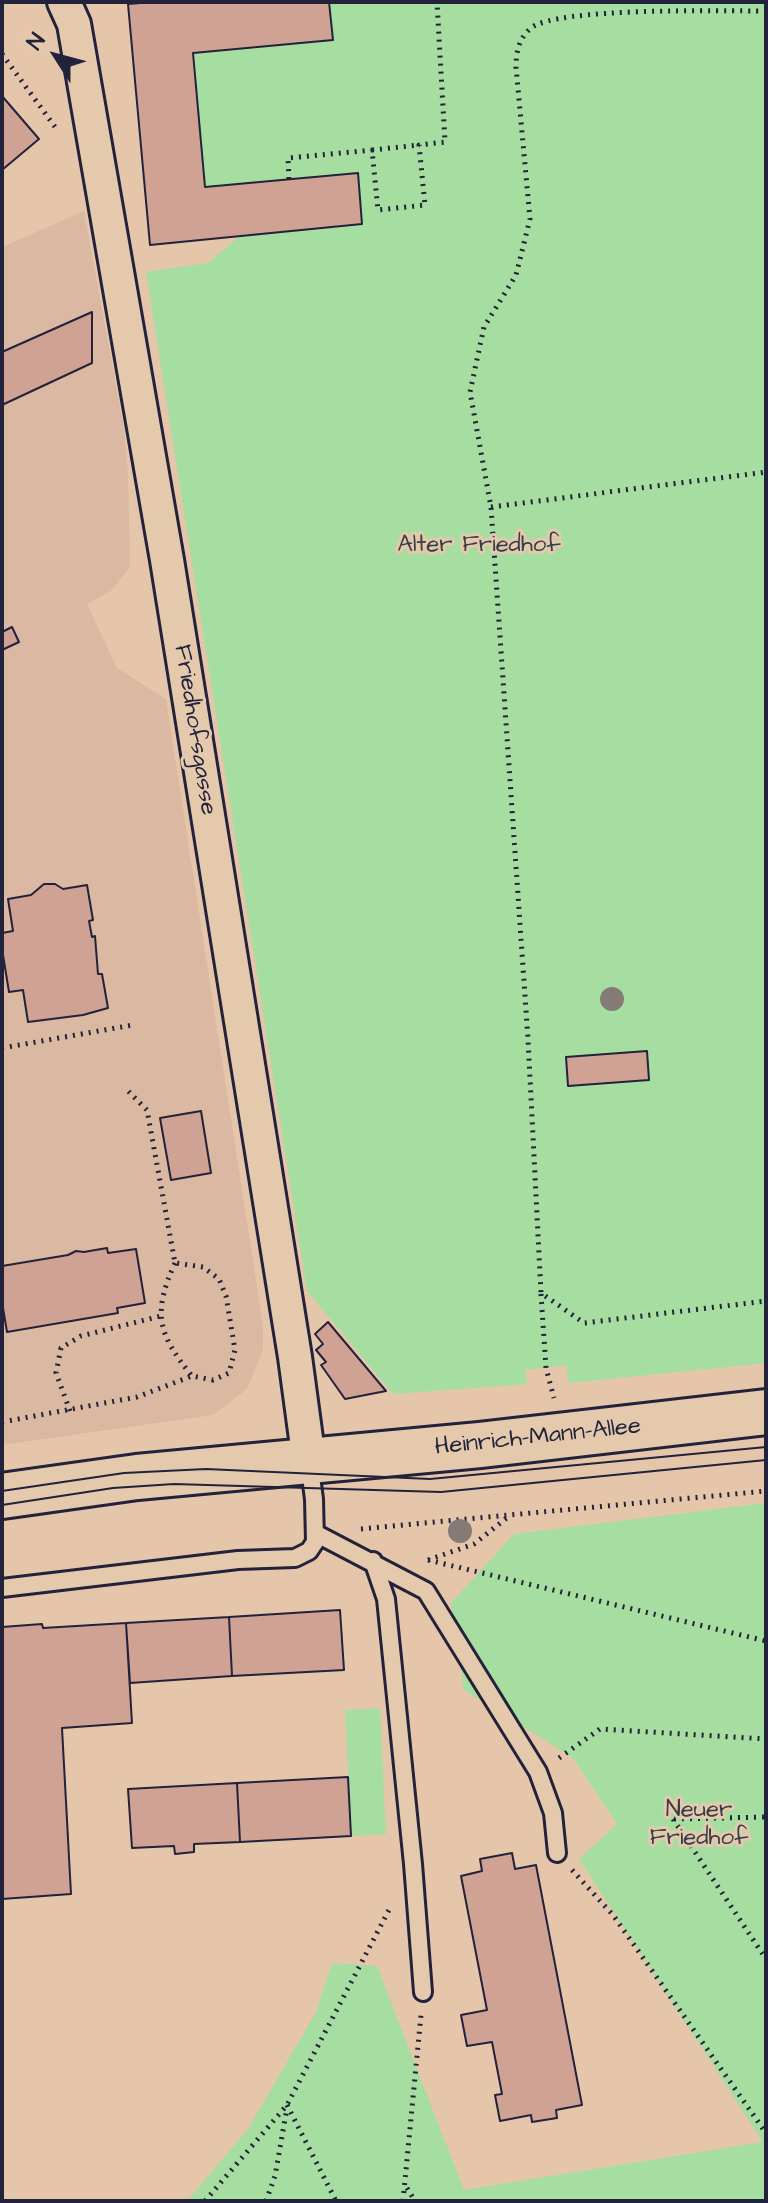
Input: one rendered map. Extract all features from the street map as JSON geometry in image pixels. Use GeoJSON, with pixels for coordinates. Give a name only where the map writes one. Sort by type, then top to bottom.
{"type":"FeatureCollection","features":[{"type":"Feature","properties":{"kind":"main road","name":"Heinrich-Mann-Allee"},"geometry":{"type":"LineString","coordinates":[[2,1496],[137,1477],[466,1446],[766,1412]]}},
{"type":"Feature","properties":{"kind":"street","name":"Friedhofsgasse"},"geometry":{"type":"LineString","coordinates":[[64,2],[74,24],[165,544],[293,1342],[309,1461]]}},
{"type":"Feature","properties":{"kind":"lane"},"geometry":{"type":"LineString","coordinates":[[2,1588],[238,1560],[295,1558],[309,1551],[315,1542],[309,1461]]}},
{"type":"Feature","properties":{"kind":"lane"},"geometry":{"type":"LineString","coordinates":[[315,1533],[426,1591],[538,1772],[553,1813],[557,1853]]}},
{"type":"Feature","properties":{"kind":"lane"},"geometry":{"type":"LineString","coordinates":[[373,1561],[386,1599],[423,1992]]}},
{"type":"Feature","properties":{"kind":"path"},"geometry":{"type":"LineString","coordinates":[[289,179],[288,158],[445,142],[437,2]]}},
{"type":"Feature","properties":{"kind":"path"},"geometry":{"type":"LineString","coordinates":[[554,1398],[546,1368],[528,1039],[491,507],[470,392],[484,327],[516,275],[530,219],[516,53],[523,37],[532,27],[546,20],[602,13],[766,11]]}},
{"type":"Feature","properties":{"kind":"path"},"geometry":{"type":"LineString","coordinates":[[2,54],[66,141]]}},
{"type":"Feature","properties":{"kind":"path"},"geometry":{"type":"LineString","coordinates":[[372,150],[378,210],[425,205],[419,145]]}},
{"type":"Feature","properties":{"kind":"path"},"geometry":{"type":"LineString","coordinates":[[491,507],[766,472]]}},
{"type":"Feature","properties":{"kind":"path"},"geometry":{"type":"LineString","coordinates":[[2,1048],[133,1025]]}},
{"type":"Feature","properties":{"kind":"path"},"geometry":{"type":"LineString","coordinates":[[127,1090],[147,1110],[175,1263],[167,1282],[161,1316],[165,1340],[192,1376]]}},
{"type":"Feature","properties":{"kind":"path"},"geometry":{"type":"LineString","coordinates":[[2,1422],[137,1397],[192,1376],[213,1380],[229,1373],[235,1350],[226,1296],[219,1279],[203,1267],[175,1263]]}},
{"type":"Feature","properties":{"kind":"path"},"geometry":{"type":"LineString","coordinates":[[541,1293],[584,1323],[766,1301]]}},
{"type":"Feature","properties":{"kind":"path"},"geometry":{"type":"LineString","coordinates":[[70,1411],[56,1373],[61,1348],[81,1336],[161,1316]]}},
{"type":"Feature","properties":{"kind":"path"},"geometry":{"type":"LineString","coordinates":[[374,1528],[766,1491]]}},
{"type":"Feature","properties":{"kind":"path"},"geometry":{"type":"LineString","coordinates":[[428,1560],[474,1544],[510,1515]]}},
{"type":"Feature","properties":{"kind":"path"},"geometry":{"type":"LineString","coordinates":[[373,1561],[428,1560],[766,1641]]}},
{"type":"Feature","properties":{"kind":"path"},"geometry":{"type":"LineString","coordinates":[[538,1772],[600,1729],[766,1739]]}},
{"type":"Feature","properties":{"kind":"path"},"geometry":{"type":"LineString","coordinates":[[766,1817],[673,1819],[766,1958]]}},
{"type":"Feature","properties":{"kind":"path"},"geometry":{"type":"LineString","coordinates":[[557,1853],[613,1915],[766,2133]]}},
{"type":"Feature","properties":{"kind":"path"},"geometry":{"type":"LineString","coordinates":[[205,2201],[287,2105],[413,1864]]}},
{"type":"Feature","properties":{"kind":"path"},"geometry":{"type":"LineString","coordinates":[[403,2201],[423,1992]]}},
{"type":"Feature","properties":{"kind":"path"},"geometry":{"type":"LineString","coordinates":[[266,2201],[275,2176],[287,2105]]}},
{"type":"Feature","properties":{"kind":"path"},"geometry":{"type":"LineString","coordinates":[[287,2105],[336,2201]]}},
{"type":"Feature","properties":{"kind":"path"},"geometry":{"type":"LineString","coordinates":[[406,2187],[415,2201]]}},
{"type":"Feature","properties":{"kind":"shaded area"},"geometry":{"type":"Polygon","coordinates":[[[84,211],[124,429],[130,567],[111,591],[87,604],[117,668],[166,699],[263,1325],[263,1350],[247,1389],[213,1415],[2,1445],[2,247],[84,211]]]}},
{"type":"Feature","properties":{"kind":"green space","name":"Alter Friedhof"},"geometry":{"type":"Polygon","coordinates":[[[329,2],[766,2],[766,1363],[569,1383],[566,1365],[525,1370],[527,1384],[393,1394],[307,1291],[146,272],[208,263],[240,236],[362,223],[357,173],[205,187],[193,53],[333,40],[329,2]]]}},
{"type":"Feature","properties":{"kind":"green space","name":"Neuer Friedhof"},"geometry":{"type":"Polygon","coordinates":[[[766,1503],[766,2201],[187,2201],[248,2129],[316,2012],[332,1963],[377,1966],[464,2190],[763,2142],[579,1859],[617,1824],[572,1757],[464,1690],[451,1603],[514,1534],[766,1503]]]}},
{"type":"Feature","properties":{"kind":"green space"},"geometry":{"type":"Polygon","coordinates":[[[380,1708],[386,1834],[351,1836],[345,1710],[380,1708]]]}},
{"type":"Feature","properties":{"kind":"building"},"geometry":{"type":"Polygon","coordinates":[[[329,2],[333,40],[193,53],[205,187],[358,173],[362,224],[150,245],[128,4],[329,2]]]}},
{"type":"Feature","properties":{"kind":"building"},"geometry":{"type":"Polygon","coordinates":[[[2,96],[39,139],[2,170],[2,96]]]}},
{"type":"Feature","properties":{"kind":"building"},"geometry":{"type":"Polygon","coordinates":[[[92,312],[92,363],[2,405],[2,352],[92,312]]]}},
{"type":"Feature","properties":{"kind":"building"},"geometry":{"type":"Polygon","coordinates":[[[12,627],[19,642],[2,650],[2,632],[12,627]]]}},
{"type":"Feature","properties":{"kind":"building"},"geometry":{"type":"Polygon","coordinates":[[[44,884],[55,884],[63,889],[87,885],[93,920],[89,921],[92,937],[95,936],[98,974],[102,974],[108,1008],[83,1015],[28,1022],[23,990],[9,992],[2,949],[2,933],[13,931],[8,899],[31,895],[44,884]]]}},
{"type":"Feature","properties":{"kind":"building"},"geometry":{"type":"Polygon","coordinates":[[[647,1051],[649,1080],[568,1086],[566,1057],[647,1051]]]}},
{"type":"Feature","properties":{"kind":"building"},"geometry":{"type":"Polygon","coordinates":[[[201,1111],[211,1173],[171,1180],[160,1118],[201,1111]]]}},
{"type":"Feature","properties":{"kind":"building"},"geometry":{"type":"Polygon","coordinates":[[[107,1248],[108,1253],[136,1249],[145,1303],[117,1308],[118,1313],[7,1332],[2,1302],[2,1266],[107,1248]]]}},
{"type":"Feature","properties":{"kind":"building"},"geometry":{"type":"Polygon","coordinates":[[[328,1322],[386,1391],[345,1399],[321,1365],[326,1362],[316,1350],[323,1344],[315,1334],[328,1322]]]}},
{"type":"Feature","properties":{"kind":"building"},"geometry":{"type":"Polygon","coordinates":[[[340,1610],[344,1670],[232,1676],[229,1617],[340,1610]]]}},
{"type":"Feature","properties":{"kind":"building"},"geometry":{"type":"Polygon","coordinates":[[[229,1617],[232,1676],[130,1683],[126,1623],[229,1617]]]}},
{"type":"Feature","properties":{"kind":"building"},"geometry":{"type":"Polygon","coordinates":[[[126,1623],[132,1723],[62,1728],[71,1894],[2,1899],[2,1627],[126,1623]]]}},
{"type":"Feature","properties":{"kind":"building"},"geometry":{"type":"Polygon","coordinates":[[[348,1777],[351,1836],[240,1842],[237,1783],[348,1777]]]}},
{"type":"Feature","properties":{"kind":"building"},"geometry":{"type":"Polygon","coordinates":[[[237,1783],[240,1842],[194,1844],[194,1852],[175,1854],[174,1846],[132,1848],[128,1789],[237,1783]]]}},
{"type":"Feature","properties":{"kind":"building"},"geometry":{"type":"Polygon","coordinates":[[[512,1853],[515,1869],[536,1865],[582,2105],[556,2110],[557,2118],[532,2122],[531,2115],[500,2121],[495,2095],[502,2094],[492,2042],[467,2046],[461,2015],[487,2010],[461,1876],[482,1871],[480,1859],[512,1853]]]}},
{"type":"Feature","properties":{"kind":"tram line"},"geometry":{"type":"LineString","coordinates":[[2,1491],[124,1473],[206,1469],[430,1479],[766,1447]]}},
{"type":"Feature","properties":{"kind":"tram line"},"geometry":{"type":"LineString","coordinates":[[2,1505],[113,1488],[174,1484],[441,1492],[766,1460]]}}]}
